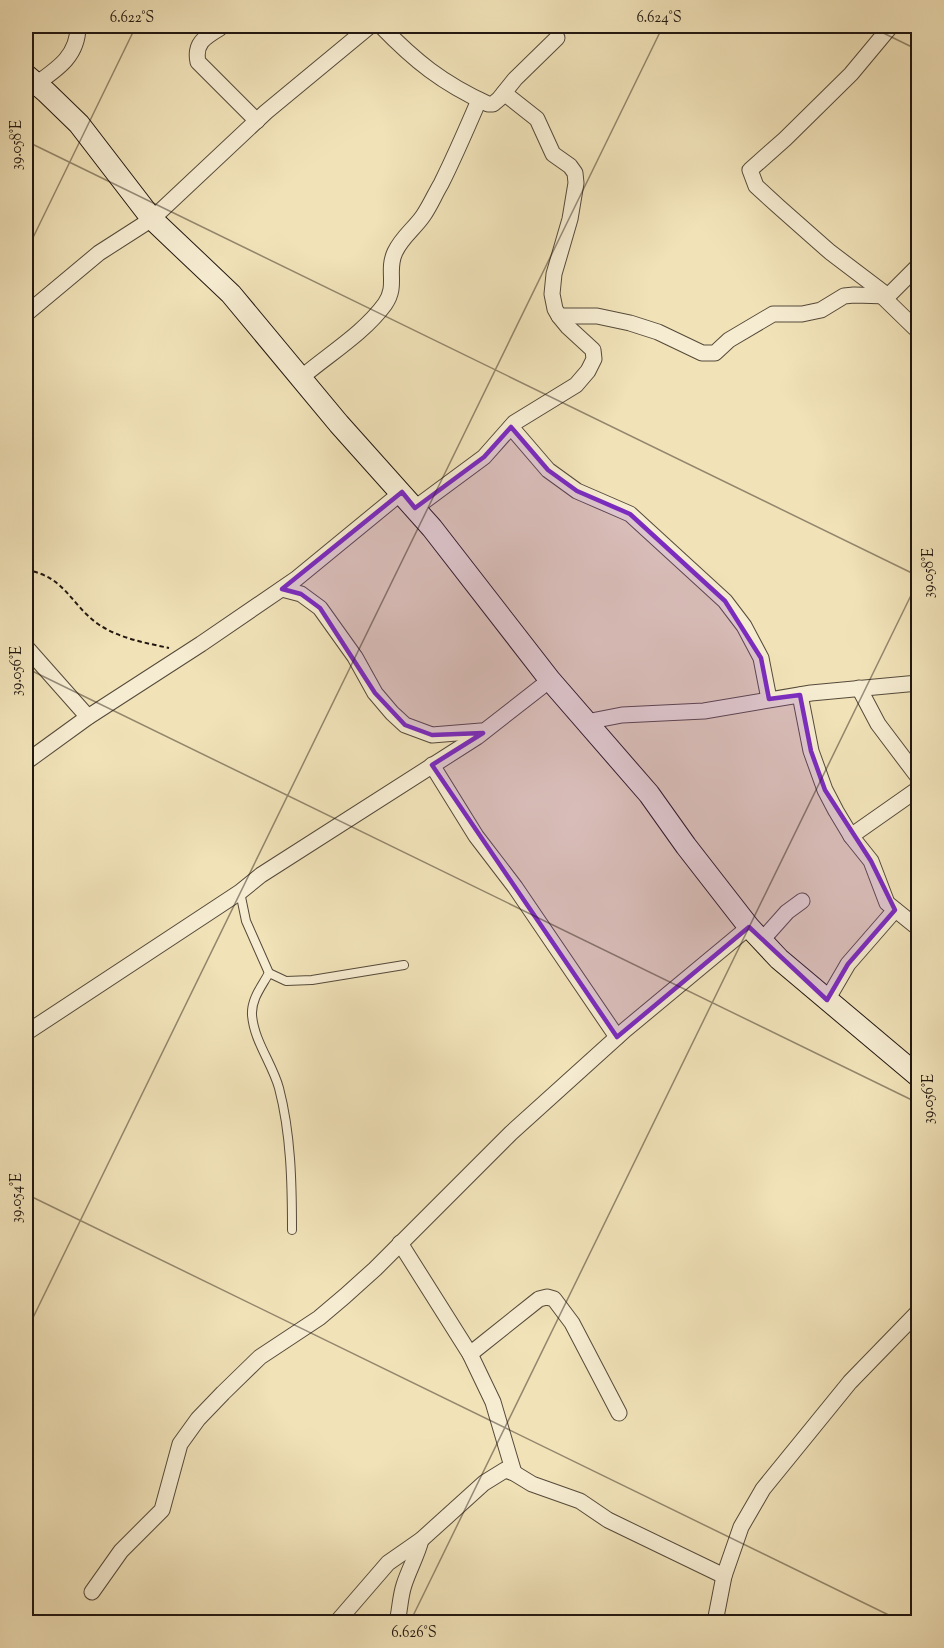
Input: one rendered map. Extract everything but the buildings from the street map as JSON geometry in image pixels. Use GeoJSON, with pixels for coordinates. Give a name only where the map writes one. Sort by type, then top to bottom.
{"type":"FeatureCollection","features":[{"type":"Feature","properties":{"kind":"street"},"geometry":{"type":"LineString","coordinates":[[78,26],[78,38],[71,56],[57,69],[31,80],[79,124],[152,219],[231,294],[339,424],[408,500],[550,680],[649,794],[686,846],[755,933],[779,959],[918,1076]]}},
{"type":"Feature","properties":{"kind":"street"},"geometry":{"type":"LineString","coordinates":[[26,314],[99,253],[152,219],[257,121],[370,26]]}},
{"type":"Feature","properties":{"kind":"street"},"geometry":{"type":"LineString","coordinates":[[381,26],[411,56],[438,77],[454,88],[493,104],[538,55],[557,38]]}},
{"type":"Feature","properties":{"kind":"street"},"geometry":{"type":"LineString","coordinates":[[891,26],[851,74],[786,139],[750,170],[756,186],[830,252],[886,296],[918,331]]}},
{"type":"Feature","properties":{"kind":"street"},"geometry":{"type":"LineString","coordinates":[[220,28],[205,37],[199,44],[196,53],[198,62],[257,121]]}},
{"type":"Feature","properties":{"kind":"street"},"geometry":{"type":"LineString","coordinates":[[26,762],[88,717],[190,652],[282,589],[345,540],[408,500],[484,457],[514,423],[576,385],[588,371],[594,359],[593,350],[559,316],[552,294],[554,274],[570,219],[576,183],[574,173],[570,166],[553,154],[537,119],[504,93]]}},
{"type":"Feature","properties":{"kind":"street"},"geometry":{"type":"LineString","coordinates":[[302,377],[360,330],[385,304],[393,287],[391,265],[393,255],[400,241],[423,217],[479,100]]}},
{"type":"Feature","properties":{"kind":"street"},"geometry":{"type":"LineString","coordinates":[[559,316],[597,316],[630,323],[658,332],[702,353],[715,353],[729,340],[773,315],[802,314],[821,310],[844,296],[886,296],[918,266]]}},
{"type":"Feature","properties":{"kind":"street"},"geometry":{"type":"LineString","coordinates":[[511,427],[548,470],[577,491],[630,514],[725,602],[744,626],[761,658],[769,699]]}},
{"type":"Feature","properties":{"kind":"street"},"geometry":{"type":"LineString","coordinates":[[282,589],[301,594],[320,608],[355,657],[375,693],[405,725],[432,735],[484,731]]}},
{"type":"Feature","properties":{"kind":"street"},"geometry":{"type":"LineString","coordinates":[[26,647],[88,717]]}},
{"type":"Feature","properties":{"kind":"street"},"geometry":{"type":"LineString","coordinates":[[26,1034],[240,892],[261,875],[484,731],[550,680]]}},
{"type":"Feature","properties":{"kind":"street"},"geometry":{"type":"LineString","coordinates":[[586,722],[622,715],[704,711],[769,699],[918,683]]}},
{"type":"Feature","properties":{"kind":"street"},"geometry":{"type":"LineString","coordinates":[[859,688],[879,724],[918,777]]}},
{"type":"Feature","properties":{"kind":"street"},"geometry":{"type":"LineString","coordinates":[[800,695],[811,751],[825,790],[851,836],[871,861],[883,895],[894,910],[918,928]]}},
{"type":"Feature","properties":{"kind":"street"},"geometry":{"type":"LineString","coordinates":[[432,765],[476,836],[515,887],[617,1036]]}},
{"type":"Feature","properties":{"kind":"street"},"geometry":{"type":"LineString","coordinates":[[851,836],[918,789]]}},
{"type":"Feature","properties":{"kind":"street"},"geometry":{"type":"LineString","coordinates":[[92,1592],[121,1551],[162,1510],[180,1444],[198,1419],[260,1357],[319,1318],[375,1269],[512,1133],[617,1036],[755,933],[802,901]]}},
{"type":"Feature","properties":{"kind":"street"},"geometry":{"type":"LineString","coordinates":[[827,1000],[848,964],[894,910]]}},
{"type":"Feature","properties":{"kind":"street"},"geometry":{"type":"LineString","coordinates":[[400,1243],[470,1354],[493,1402],[514,1473]]}},
{"type":"Feature","properties":{"kind":"street"},"geometry":{"type":"LineString","coordinates":[[470,1354],[539,1299],[547,1297],[554,1299],[572,1323],[619,1413]]}},
{"type":"Feature","properties":{"kind":"street"},"geometry":{"type":"LineString","coordinates":[[715,1623],[724,1576],[741,1527],[763,1490],[850,1382],[918,1312]]}},
{"type":"Feature","properties":{"kind":"street"},"geometry":{"type":"LineString","coordinates":[[337,1623],[388,1563],[421,1540],[484,1483],[501,1472],[509,1470],[532,1484],[580,1501],[608,1520],[724,1576]]}},
{"type":"Feature","properties":{"kind":"street"},"geometry":{"type":"LineString","coordinates":[[397,1623],[404,1584],[421,1540]]}},
{"type":"Feature","properties":{"kind":"lane"},"geometry":{"type":"LineString","coordinates":[[240,892],[246,921],[269,973],[286,981],[312,980],[404,965]]}},
{"type":"Feature","properties":{"kind":"lane"},"geometry":{"type":"LineString","coordinates":[[269,973],[255,996],[252,1016],[257,1036],[278,1082],[284,1107],[292,1230]]}},
{"type":"Feature","properties":{"kind":"path"},"geometry":{"type":"LineString","coordinates":[[26,570],[40,572],[57,581],[98,624],[114,633],[190,652]]}},
{"type":"Feature","properties":{"kind":"highlighted area"},"geometry":{"type":"Polygon","coordinates":[[[511,427],[548,470],[577,491],[630,514],[725,601],[761,658],[769,699],[800,695],[811,751],[825,790],[871,861],[895,910],[848,964],[827,1000],[749,927],[617,1037],[432,765],[483,733],[432,735],[405,725],[375,693],[320,608],[301,594],[282,589],[402,492],[415,508],[484,457],[511,427]]]}}]}
